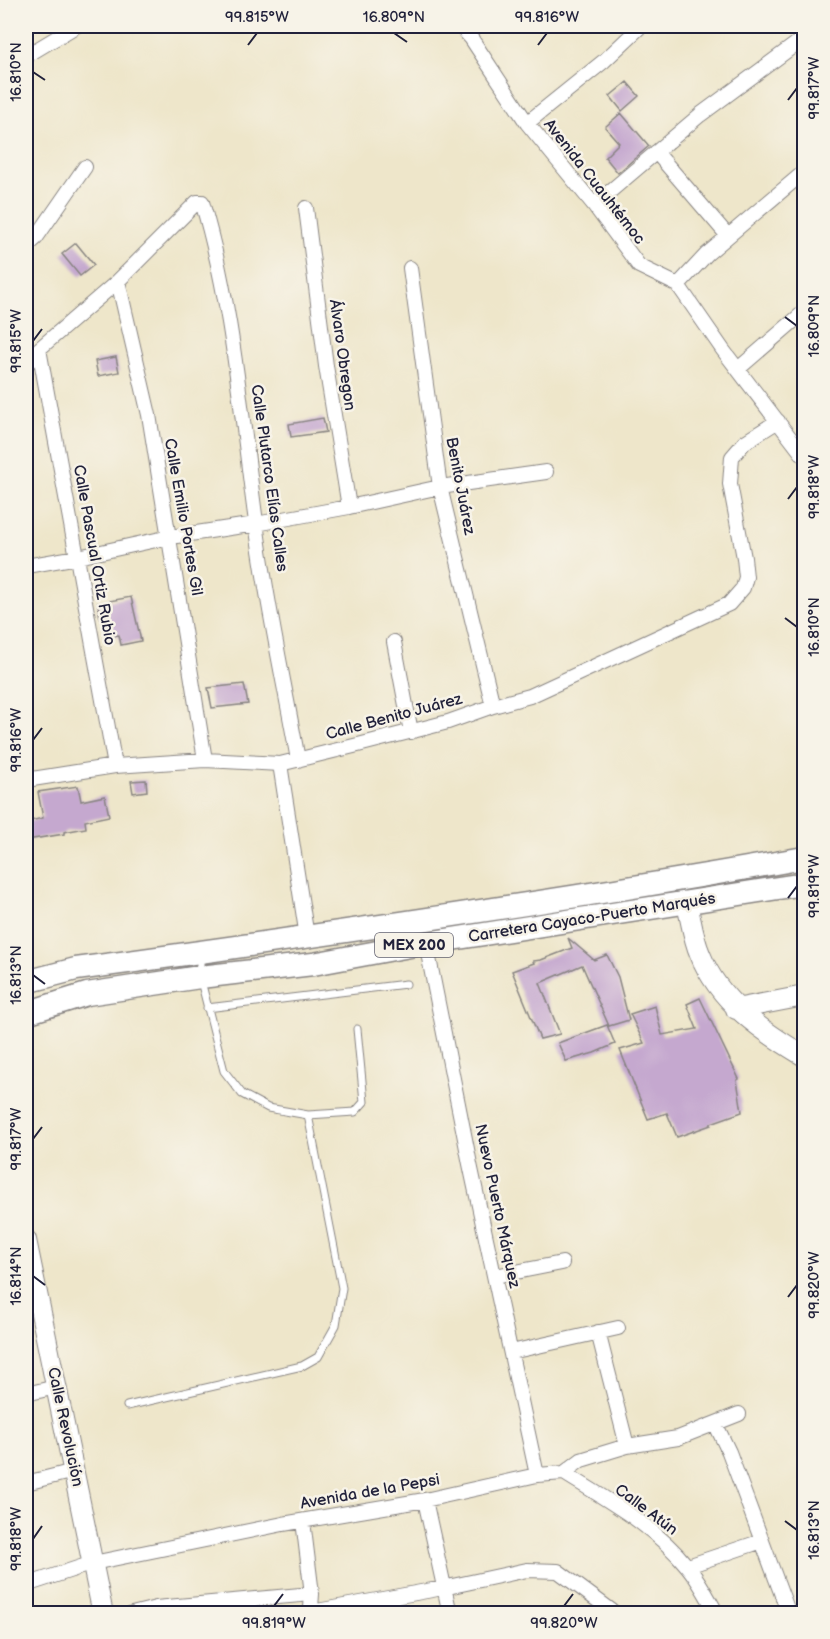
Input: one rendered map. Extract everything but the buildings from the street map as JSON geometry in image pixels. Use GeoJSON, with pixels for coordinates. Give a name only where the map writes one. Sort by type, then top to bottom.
{"type":"FeatureCollection","features":[{"type":"Feature","properties":{"kind":"main road","name":"Carretera Cayaco-Puerto Marqués"},"geometry":{"type":"LineString","coordinates":[[26,981],[76,969],[684,880],[804,858]]}},
{"type":"Feature","properties":{"kind":"main road","name":"Carretera Cayaco-Puerto Marqués"},"geometry":{"type":"LineString","coordinates":[[26,1013],[87,994],[200,977],[313,964],[426,943],[804,885]]}},
{"type":"Feature","properties":{"kind":"street"},"geometry":{"type":"LineString","coordinates":[[26,56],[76,26]]}},
{"type":"Feature","properties":{"kind":"street","name":"Avenida Cuauhtémoc"},"geometry":{"type":"LineString","coordinates":[[460,26],[471,38],[527,123],[594,205],[639,266],[678,285],[804,456]]}},
{"type":"Feature","properties":{"kind":"street"},"geometry":{"type":"LineString","coordinates":[[527,123],[604,61],[641,26]]}},
{"type":"Feature","properties":{"kind":"street"},"geometry":{"type":"LineString","coordinates":[[594,205],[700,115],[803,41],[795,26]]}},
{"type":"Feature","properties":{"kind":"street"},"geometry":{"type":"LineString","coordinates":[[656,152],[728,236]]}},
{"type":"Feature","properties":{"kind":"street"},"geometry":{"type":"LineString","coordinates":[[26,247],[36,238],[85,168]]}},
{"type":"Feature","properties":{"kind":"street"},"geometry":{"type":"LineString","coordinates":[[678,285],[707,254],[804,172]]}},
{"type":"Feature","properties":{"kind":"street","name":"Calle Plutarco Elías Calles"},"geometry":{"type":"LineString","coordinates":[[118,281],[197,202],[202,202],[225,298],[235,357],[256,524],[298,760]]}},
{"type":"Feature","properties":{"kind":"street","name":"Álvaro Obregon"},"geometry":{"type":"LineString","coordinates":[[306,208],[326,366],[349,507]]}},
{"type":"Feature","properties":{"kind":"street","name":"Benito Juárez"},"geometry":{"type":"LineString","coordinates":[[410,268],[440,487],[494,706]]}},
{"type":"Feature","properties":{"kind":"street"},"geometry":{"type":"LineString","coordinates":[[26,365],[39,349],[118,281]]}},
{"type":"Feature","properties":{"kind":"street","name":"Calle Emilio Portes Gil"},"geometry":{"type":"LineString","coordinates":[[118,281],[149,415],[206,760]]}},
{"type":"Feature","properties":{"kind":"street"},"geometry":{"type":"LineString","coordinates":[[738,369],[804,312]]}},
{"type":"Feature","properties":{"kind":"street","name":"Calle Pascual Ortiz Rubio"},"geometry":{"type":"LineString","coordinates":[[39,349],[115,766]]}},
{"type":"Feature","properties":{"kind":"street","name":"Calle Benito Juárez"},"geometry":{"type":"LineString","coordinates":[[26,780],[115,766],[206,760],[280,764],[411,732],[530,696],[729,604],[743,588],[746,577],[730,484],[732,457],[745,442],[778,421]]}},
{"type":"Feature","properties":{"kind":"street"},"geometry":{"type":"LineString","coordinates":[[26,566],[170,537],[349,507],[440,487],[546,472]]}},
{"type":"Feature","properties":{"kind":"street"},"geometry":{"type":"LineString","coordinates":[[394,642],[411,732]]}},
{"type":"Feature","properties":{"kind":"street"},"geometry":{"type":"LineString","coordinates":[[280,764],[307,937]]}},
{"type":"Feature","properties":{"kind":"street"},"geometry":{"type":"LineString","coordinates":[[687,904],[700,954],[716,982],[736,1008],[767,1034],[804,1056]]}},
{"type":"Feature","properties":{"kind":"street","name":"Nuevo Puerto Márquez"},"geometry":{"type":"LineString","coordinates":[[426,943],[470,1164],[537,1475]]}},
{"type":"Feature","properties":{"kind":"street"},"geometry":{"type":"LineString","coordinates":[[736,1008],[804,996]]}},
{"type":"Feature","properties":{"kind":"street","name":"Calle Revolución"},"geometry":{"type":"LineString","coordinates":[[26,1240],[32,1305],[56,1387],[103,1614]]}},
{"type":"Feature","properties":{"kind":"street"},"geometry":{"type":"LineString","coordinates":[[495,1276],[562,1263]]}},
{"type":"Feature","properties":{"kind":"street"},"geometry":{"type":"LineString","coordinates":[[511,1352],[618,1328]]}},
{"type":"Feature","properties":{"kind":"street"},"geometry":{"type":"LineString","coordinates":[[598,1332],[627,1446]]}},
{"type":"Feature","properties":{"kind":"street"},"geometry":{"type":"LineString","coordinates":[[26,1394],[56,1387]]}},
{"type":"Feature","properties":{"kind":"street","name":"Avenida de la Pepsi"},"geometry":{"type":"LineString","coordinates":[[26,1585],[93,1563],[303,1521],[425,1500],[537,1475],[564,1473],[581,1460],[627,1446],[678,1438],[740,1414]]}},
{"type":"Feature","properties":{"kind":"street"},"geometry":{"type":"LineString","coordinates":[[716,1425],[729,1452],[789,1614]]}},
{"type":"Feature","properties":{"kind":"street"},"geometry":{"type":"LineString","coordinates":[[26,1483],[74,1471]]}},
{"type":"Feature","properties":{"kind":"street","name":"Calle Atún"},"geometry":{"type":"LineString","coordinates":[[564,1473],[657,1535],[688,1566],[717,1614]]}},
{"type":"Feature","properties":{"kind":"street"},"geometry":{"type":"LineString","coordinates":[[425,1500],[450,1614]]}},
{"type":"Feature","properties":{"kind":"street"},"geometry":{"type":"LineString","coordinates":[[303,1521],[312,1594],[311,1608],[317,1611],[527,1570],[558,1572],[616,1614]]}},
{"type":"Feature","properties":{"kind":"street"},"geometry":{"type":"LineString","coordinates":[[688,1566],[762,1541]]}},
{"type":"Feature","properties":{"kind":"street"},"geometry":{"type":"LineString","coordinates":[[132,1614],[177,1606],[312,1594]]}},
{"type":"Feature","properties":{"kind":"lane"},"geometry":{"type":"LineString","coordinates":[[200,952],[200,977],[224,1071],[242,1094],[267,1108],[308,1115],[355,1112],[361,1107],[364,1102],[357,1029]]}},
{"type":"Feature","properties":{"kind":"lane"},"geometry":{"type":"LineString","coordinates":[[207,1008],[406,984]]}},
{"type":"Feature","properties":{"kind":"lane"},"geometry":{"type":"LineString","coordinates":[[127,1406],[302,1366],[318,1357],[336,1325],[342,1288],[308,1115]]}}]}
